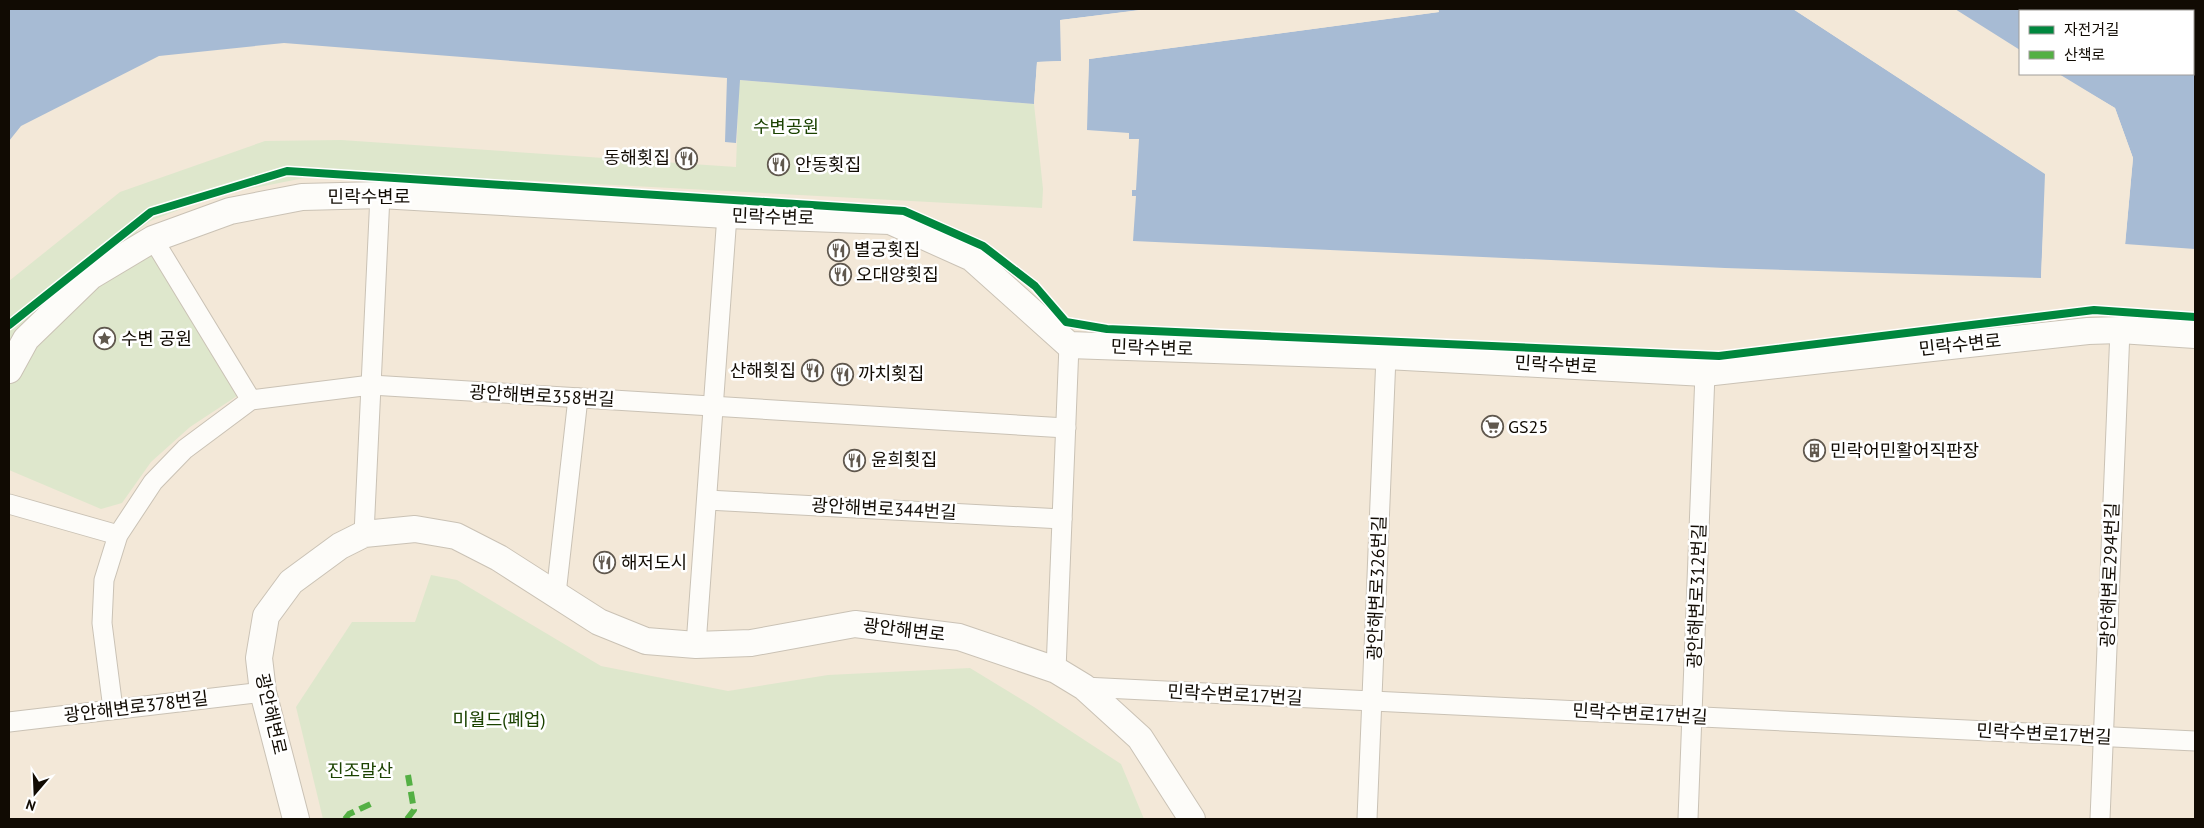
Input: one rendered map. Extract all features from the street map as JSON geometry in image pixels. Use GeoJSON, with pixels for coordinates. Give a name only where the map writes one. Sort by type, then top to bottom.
{"type":"FeatureCollection","features":[{"type":"Feature","properties":{"kind":"street","name":"민락수변로"},"geometry":{"type":"LineString","coordinates":[[9,370],[26,340],[91,276],[153,238],[230,211],[302,198],[380,195],[727,215],[890,221],[972,258],[1069,345],[1386,356],[1705,373],[2088,331],[2120,330],[2195,335]]}},
{"type":"Feature","properties":{"kind":"street"},"geometry":{"type":"LineString","coordinates":[[364,534],[380,195]]}},
{"type":"Feature","properties":{"kind":"street"},"geometry":{"type":"LineString","coordinates":[[696,645],[727,215]]}},
{"type":"Feature","properties":{"kind":"street"},"geometry":{"type":"LineString","coordinates":[[113,710],[102,623],[104,580],[118,535],[134,506],[153,482],[185,448],[251,400],[153,238]]}},
{"type":"Feature","properties":{"kind":"street","name":"광안해변로294번길"},"geometry":{"type":"LineString","coordinates":[[2100,819],[2120,330]]}},
{"type":"Feature","properties":{"kind":"street"},"geometry":{"type":"LineString","coordinates":[[1056,670],[1069,345]]}},
{"type":"Feature","properties":{"kind":"street","name":"광안해변로326번길"},"geometry":{"type":"LineString","coordinates":[[1367,819],[1386,356]]}},
{"type":"Feature","properties":{"kind":"street","name":"광안해변로312번길"},"geometry":{"type":"LineString","coordinates":[[1688,819],[1705,373]]}},
{"type":"Feature","properties":{"kind":"street","name":"광안해변로358번길"},"geometry":{"type":"LineString","coordinates":[[251,400],[371,385],[714,406]]}},
{"type":"Feature","properties":{"kind":"street"},"geometry":{"type":"LineString","coordinates":[[556,594],[578,398]]}},
{"type":"Feature","properties":{"kind":"street"},"geometry":{"type":"LineString","coordinates":[[714,406],[1066,428]]}},
{"type":"Feature","properties":{"kind":"street","name":"광안해변로344번길"},"geometry":{"type":"LineString","coordinates":[[707,500],[1062,519]]}},
{"type":"Feature","properties":{"kind":"street"},"geometry":{"type":"LineString","coordinates":[[9,504],[118,535]]}},
{"type":"Feature","properties":{"kind":"street","name":"광안해변로"},"geometry":{"type":"LineString","coordinates":[[296,819],[263,692],[259,658],[266,616],[291,582],[329,552],[364,534],[416,529],[456,536],[499,558],[599,622],[646,641],[696,645],[751,643],[855,624],[959,636],[1056,670],[1084,687],[1140,738],[1192,819]]}},
{"type":"Feature","properties":{"kind":"street","name":"민락수변로17번길"},"geometry":{"type":"LineString","coordinates":[[1084,687],[2195,741]]}},
{"type":"Feature","properties":{"kind":"street","name":"광안해변로378번길"},"geometry":{"type":"LineString","coordinates":[[9,722],[263,692]]}},
{"type":"Feature","properties":{"kind":"green space","name":"수변 공원"},"geometry":{"type":"Polygon","coordinates":[[[739,80],[1034,104],[1043,189],[1042,208],[520,180],[405,180],[309,177],[218,195],[150,221],[137,231],[237,396],[190,427],[151,462],[122,503],[101,509],[9,470],[9,281],[120,192],[265,141],[341,140],[736,167],[739,80]]]}},
{"type":"Feature","properties":{"kind":"green space","name":"미월드(폐업)"},"geometry":{"type":"Polygon","coordinates":[[[431,575],[457,580],[601,666],[728,691],[828,675],[970,668],[1121,764],[1144,819],[323,819],[296,707],[352,622],[415,622],[431,575]]]}},
{"type":"Feature","properties":{"kind":"water"},"geometry":{"type":"Polygon","coordinates":[[[9,9],[1147,9],[1061,20],[1061,61],[1037,62],[1034,104],[740,80],[736,143],[725,142],[727,78],[284,43],[159,56],[21,126],[9,141],[9,9]]]}},
{"type":"Feature","properties":{"kind":"water"},"geometry":{"type":"Polygon","coordinates":[[[1438,9],[1793,9],[2046,174],[2041,278],[1725,268],[1133,241],[1136,196],[1132,196],[1132,190],[1136,190],[1139,139],[1129,139],[1129,133],[1087,130],[1089,59],[1439,12],[1438,9]]]}},
{"type":"Feature","properties":{"kind":"water"},"geometry":{"type":"Polygon","coordinates":[[[1955,9],[2195,9],[2195,249],[2125,244],[2133,158],[2115,108],[2061,75],[2194,75],[2194,10],[2019,10],[2019,49],[1955,9]]]}},
{"type":"Feature","properties":{"kind":"pier"},"geometry":{"type":"Polygon","coordinates":[[[1150,9],[1148,11],[1063,22],[1063,62],[1039,64],[1037,104],[1034,104],[1037,62],[1061,61],[1060,20],[1150,9]]]}},
{"type":"Feature","properties":{"kind":"pier"},"geometry":{"type":"Polygon","coordinates":[[[1438,9],[1439,12],[1089,59],[1087,107],[1085,107],[1086,59],[1088,56],[1438,9]]]}},
{"type":"Feature","properties":{"kind":"pier"},"geometry":{"type":"Polygon","coordinates":[[[1793,9],[1797,9],[2047,173],[2043,278],[2041,278],[2045,174],[1793,9]]]}},
{"type":"Feature","properties":{"kind":"pier"},"geometry":{"type":"Polygon","coordinates":[[[2059,75],[2115,108],[2133,158],[2125,246],[2123,244],[2130,158],[2113,110],[2059,75]]]}},
{"type":"Feature","properties":{"kind":"marked path"},"geometry":{"type":"LineString","coordinates":[[407,819],[414,810],[408,775]]}},
{"type":"Feature","properties":{"kind":"marked path"},"geometry":{"type":"LineString","coordinates":[[345,819],[349,814],[375,802]]}},
{"type":"Feature","properties":{"kind":"cycle path"},"geometry":{"type":"LineString","coordinates":[[9,325],[151,212],[287,171],[904,211],[983,246],[1035,286],[1066,322],[1107,329],[1719,356],[2094,310],[2195,317]]}},
{"type":"Feature","properties":{"kind":"place","name":"동해횟집"},"geometry":{"type":"Point","coordinates":[686,158]}},
{"type":"Feature","properties":{"kind":"place","name":"안동횟집"},"geometry":{"type":"Point","coordinates":[779,165]}},
{"type":"Feature","properties":{"kind":"place","name":"별궁횟집"},"geometry":{"type":"Point","coordinates":[838,250]}},
{"type":"Feature","properties":{"kind":"place","name":"오대양횟집"},"geometry":{"type":"Point","coordinates":[840,275]}},
{"type":"Feature","properties":{"kind":"place","name":"수변 공원"},"geometry":{"type":"Point","coordinates":[105,339]}},
{"type":"Feature","properties":{"kind":"place","name":"산해횟집"},"geometry":{"type":"Point","coordinates":[812,371]}},
{"type":"Feature","properties":{"kind":"place","name":"까치횟집"},"geometry":{"type":"Point","coordinates":[842,374]}},
{"type":"Feature","properties":{"kind":"place","name":"GS25"},"geometry":{"type":"Point","coordinates":[1492,427]}},
{"type":"Feature","properties":{"kind":"place","name":"민락어민활어직판장"},"geometry":{"type":"Point","coordinates":[1814,451]}},
{"type":"Feature","properties":{"kind":"place","name":"윤희횟집"},"geometry":{"type":"Point","coordinates":[855,460]}},
{"type":"Feature","properties":{"kind":"place","name":"해저도시"},"geometry":{"type":"Point","coordinates":[605,563]}},
{"type":"Feature","properties":{"kind":"park label","name":"수변공원"},"geometry":{"type":"Point","coordinates":[786,127]}},
{"type":"Feature","properties":{"kind":"park label","name":"진조말산"},"geometry":{"type":"Point","coordinates":[360,771]}}]}
